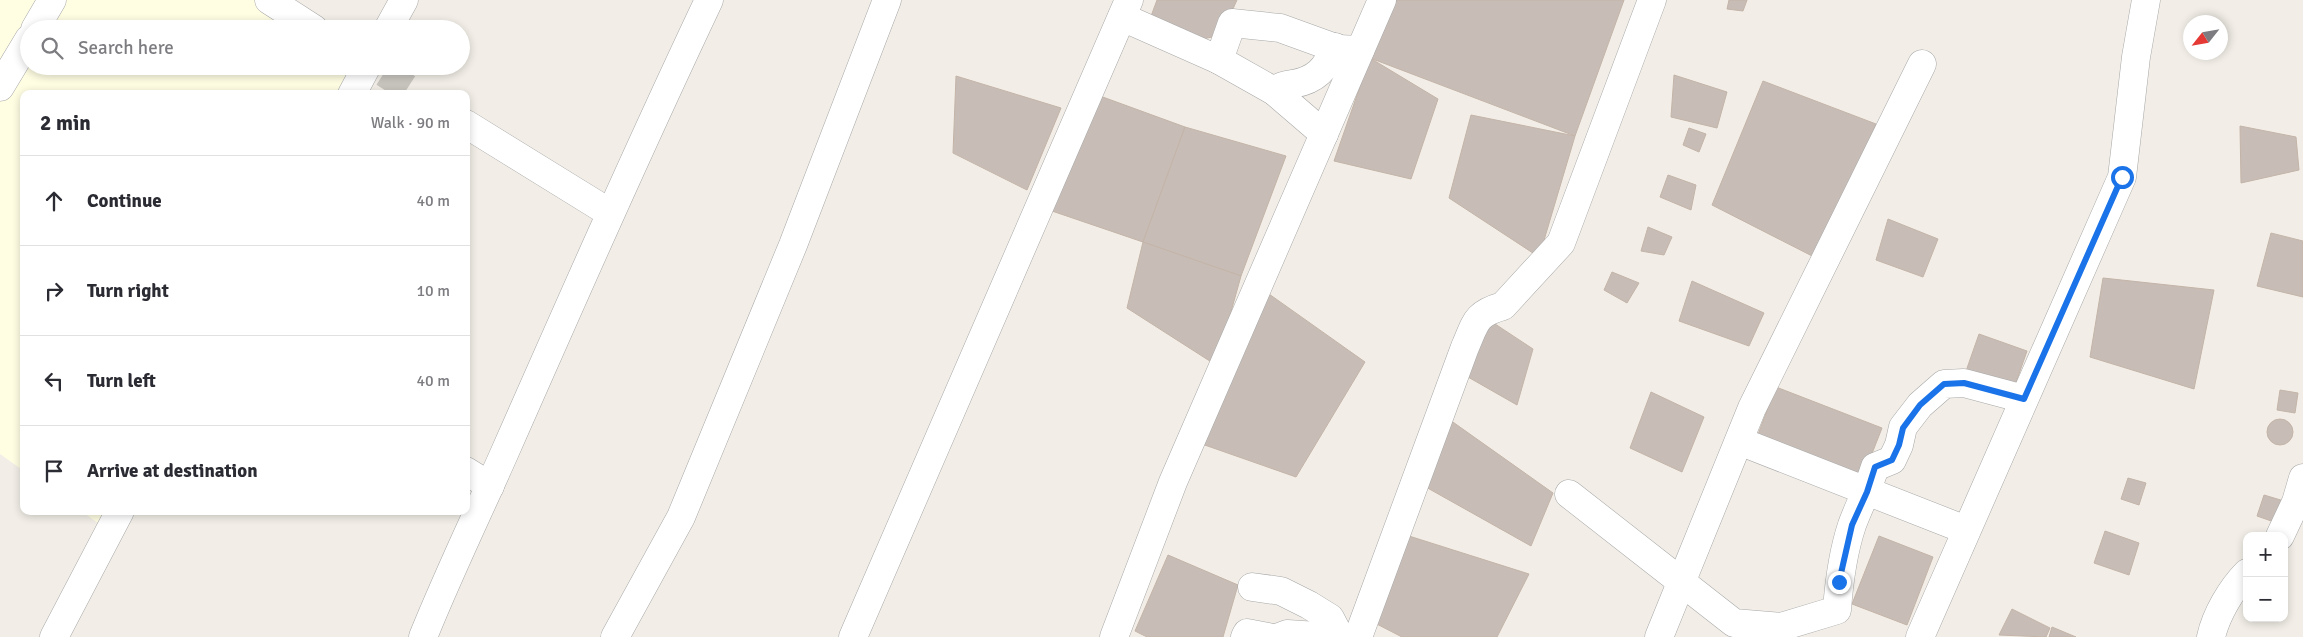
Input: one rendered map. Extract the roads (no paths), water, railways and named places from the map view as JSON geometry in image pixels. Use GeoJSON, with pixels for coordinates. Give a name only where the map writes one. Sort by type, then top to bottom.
{"type":"FeatureCollection","features":[{"type":"Feature","properties":{"kind":"street"},"geometry":{"type":"LineString","coordinates":[[40,20],[52,0]]}},
{"type":"Feature","properties":{"kind":"street"},"geometry":{"type":"LineString","coordinates":[[269,0],[300,20]]}},
{"type":"Feature","properties":{"kind":"street"},"geometry":{"type":"LineString","coordinates":[[393,20],[404,0]]}},
{"type":"Feature","properties":{"kind":"street"},"geometry":{"type":"LineString","coordinates":[[423,637],[447,578],[490,486],[610,213],[709,0]]}},
{"type":"Feature","properties":{"kind":"street"},"geometry":{"type":"LineString","coordinates":[[615,637],[681,517],[793,245],[887,0]]}},
{"type":"Feature","properties":{"kind":"street"},"geometry":{"type":"LineString","coordinates":[[1274,91],[1279,86],[1309,80],[1321,74],[1347,49],[1382,0]]}},
{"type":"Feature","properties":{"kind":"street"},"geometry":{"type":"LineString","coordinates":[[1358,637],[1465,347],[1478,317],[1490,310],[1503,306],[1560,243],[1652,0]]}},
{"type":"Feature","properties":{"kind":"street"},"geometry":{"type":"LineString","coordinates":[[1920,637],[2122,177],[2136,57],[2146,0]]}},
{"type":"Feature","properties":{"kind":"street"},"geometry":{"type":"LineString","coordinates":[[853,637],[1126,9],[1274,91],[1324,134]]}},
{"type":"Feature","properties":{"kind":"street"},"geometry":{"type":"LineString","coordinates":[[1218,60],[1232,23],[1280,28],[1347,49]]}},
{"type":"Feature","properties":{"kind":"street"},"geometry":{"type":"LineString","coordinates":[[1114,637],[1174,482],[1324,134],[1347,49]]}},
{"type":"Feature","properties":{"kind":"street"},"geometry":{"type":"LineString","coordinates":[[0,87],[20,54]]}},
{"type":"Feature","properties":{"kind":"street"},"geometry":{"type":"LineString","coordinates":[[1660,637],[1752,408],[1922,64]]}},
{"type":"Feature","properties":{"kind":"street"},"geometry":{"type":"LineString","coordinates":[[356,90],[369,75]]}},
{"type":"Feature","properties":{"kind":"street"},"geometry":{"type":"LineString","coordinates":[[470,126],[610,213]]}},
{"type":"Feature","properties":{"kind":"street"},"geometry":{"type":"LineString","coordinates":[[1569,494],[1734,623],[1781,627],[1837,610],[1839,582],[1852,525],[1867,492],[1875,467],[1892,460],[1899,445],[1903,428],[1920,405],[1944,384],[1964,383],[2024,399]]}},
{"type":"Feature","properties":{"kind":"street"},"geometry":{"type":"LineString","coordinates":[[1739,441],[1966,530]]}},
{"type":"Feature","properties":{"kind":"street"},"geometry":{"type":"LineString","coordinates":[[470,474],[490,486]]}},
{"type":"Feature","properties":{"kind":"street"},"geometry":{"type":"LineString","coordinates":[[2282,532],[2296,502],[2303,478]]}},
{"type":"Feature","properties":{"kind":"street"},"geometry":{"type":"LineString","coordinates":[[54,637],[118,515]]}},
{"type":"Feature","properties":{"kind":"street"},"geometry":{"type":"LineString","coordinates":[[2211,637],[2213,628],[2236,584],[2243,577]]}},
{"type":"Feature","properties":{"kind":"street"},"geometry":{"type":"LineString","coordinates":[[1252,587],[1281,591],[1309,605],[1330,618],[1340,637]]}},
{"type":"Feature","properties":{"kind":"street"},"geometry":{"type":"LineString","coordinates":[[1245,637],[1247,632],[1268,637]]}},
{"type":"Feature","properties":{"kind":"street"},"geometry":{"type":"LineString","coordinates":[[1279,637],[1287,634],[1333,637]]}},
{"type":"Feature","properties":{"kind":"tunnel"},"geometry":{"type":"LineString","coordinates":[[387,75],[411,90]]}}]}
